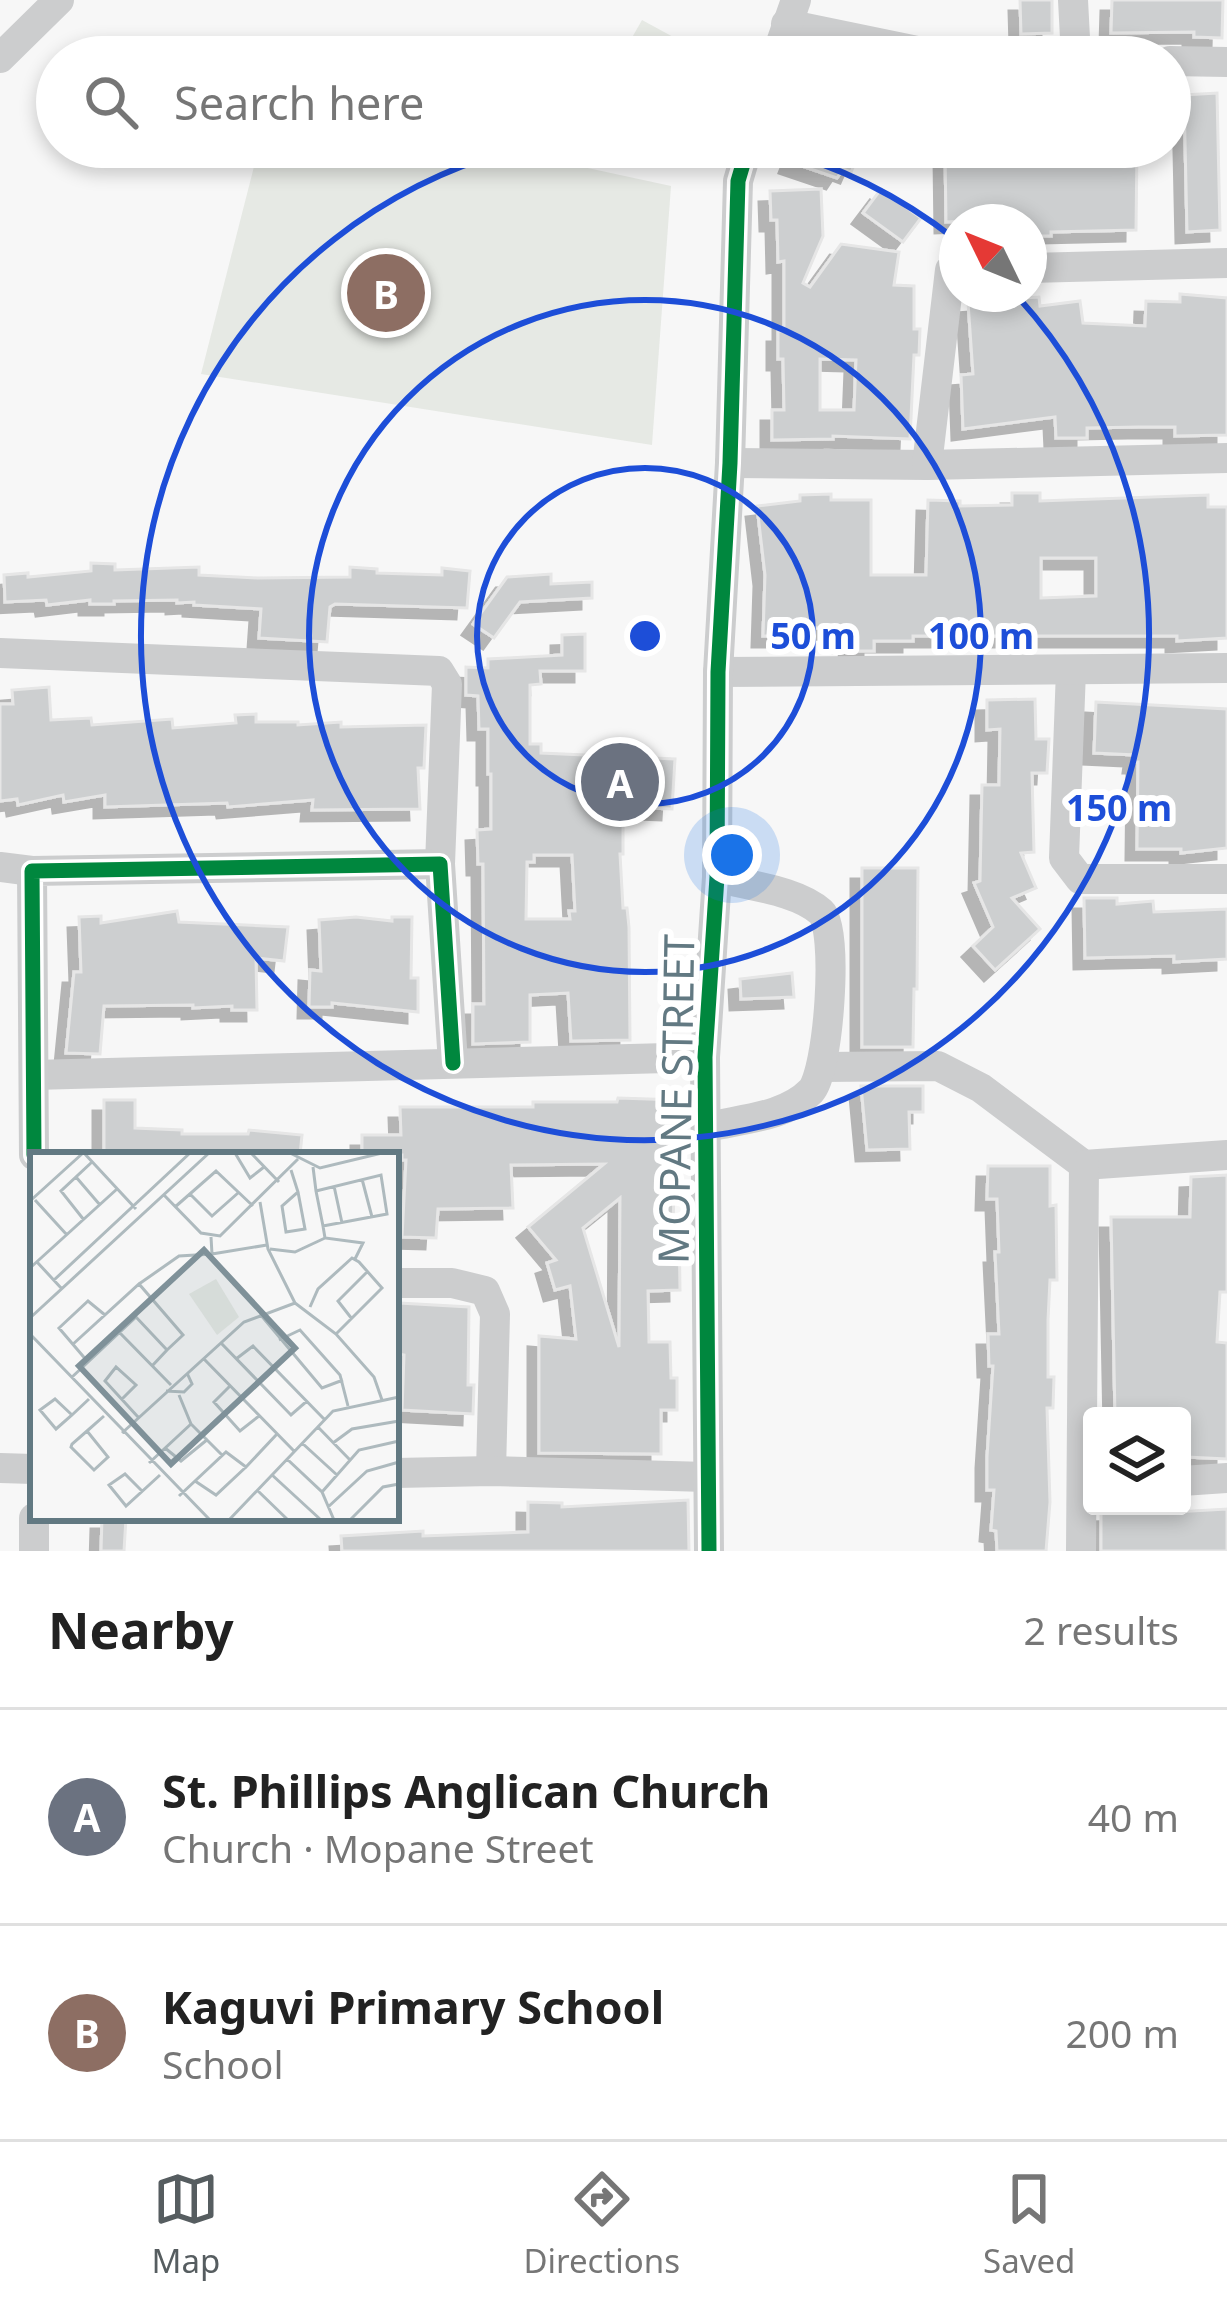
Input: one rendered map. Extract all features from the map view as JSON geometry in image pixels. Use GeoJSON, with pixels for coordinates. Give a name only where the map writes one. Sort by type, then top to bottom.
{"type":"FeatureCollection","features":[{"type":"Feature","properties":{"kind":"street"},"geometry":{"type":"LineString","coordinates":[[0,58],[59,0]]}},
{"type":"Feature","properties":{"kind":"street"},"geometry":{"type":"LineString","coordinates":[[1073,0],[1075,36]]}},
{"type":"Feature","properties":{"kind":"street"},"geometry":{"type":"LineString","coordinates":[[791,12],[874,36]]}},
{"type":"Feature","properties":{"kind":"street"},"geometry":{"type":"LineString","coordinates":[[1191,62],[1227,62]]}},
{"type":"Feature","properties":{"kind":"street","name":"MOPANE STREET"},"geometry":{"type":"LineString","coordinates":[[710,1551],[704,1057],[717,877],[718,672],[742,168]]}},
{"type":"Feature","properties":{"kind":"street"},"geometry":{"type":"LineString","coordinates":[[1047,268],[1227,263]]}},
{"type":"Feature","properties":{"kind":"street"},"geometry":{"type":"LineString","coordinates":[[926,465],[945,312]]}},
{"type":"Feature","properties":{"kind":"street"},"geometry":{"type":"LineString","coordinates":[[730,463],[926,465],[1227,458]]}},
{"type":"Feature","properties":{"kind":"street"},"geometry":{"type":"LineString","coordinates":[[0,653],[439,670],[447,684],[440,864],[453,1063]]}},
{"type":"Feature","properties":{"kind":"street"},"geometry":{"type":"LineString","coordinates":[[718,672],[1227,668]]}},
{"type":"Feature","properties":{"kind":"street"},"geometry":{"type":"LineString","coordinates":[[1071,670],[1064,858],[1079,879],[1227,879]]}},
{"type":"Feature","properties":{"kind":"street"},"geometry":{"type":"LineString","coordinates":[[0,867],[32,871],[440,864]]}},
{"type":"Feature","properties":{"kind":"street"},"geometry":{"type":"LineString","coordinates":[[32,871],[34,1152]]}},
{"type":"Feature","properties":{"kind":"street"},"geometry":{"type":"LineString","coordinates":[[708,1126],[789,1108],[814,1088],[823,1066],[831,929],[827,916],[808,903],[717,877]]}},
{"type":"Feature","properties":{"kind":"street"},"geometry":{"type":"LineString","coordinates":[[34,1075],[704,1057]]}},
{"type":"Feature","properties":{"kind":"street"},"geometry":{"type":"LineString","coordinates":[[823,1066],[938,1066],[981,1088],[1084,1165],[1227,1155]]}},
{"type":"Feature","properties":{"kind":"street"},"geometry":{"type":"LineString","coordinates":[[1084,1165],[1085,1407]]}},
{"type":"Feature","properties":{"kind":"street"},"geometry":{"type":"LineString","coordinates":[[399,1283],[452,1283],[485,1292],[495,1314],[491,1471]]}},
{"type":"Feature","properties":{"kind":"street"},"geometry":{"type":"LineString","coordinates":[[0,1468],[30,1469]]}},
{"type":"Feature","properties":{"kind":"street"},"geometry":{"type":"LineString","coordinates":[[399,1473],[707,1477]]}},
{"type":"Feature","properties":{"kind":"street"},"geometry":{"type":"LineString","coordinates":[[1191,1480],[1227,1478]]}},
{"type":"Feature","properties":{"kind":"street"},"geometry":{"type":"LineString","coordinates":[[1081,1551],[1084,1515]]}},
{"type":"Feature","properties":{"kind":"shaded area"},"geometry":{"type":"Polygon","coordinates":[[[642,20],[671,36],[633,36],[642,20]]]}},
{"type":"Feature","properties":{"kind":"shaded area"},"geometry":{"type":"Polygon","coordinates":[[[254,168],[588,168],[671,186],[652,445],[201,374],[254,168]]]}},
{"type":"Feature","properties":{"kind":"building"},"geometry":{"type":"Polygon","coordinates":[[[1020,0],[1052,0],[1052,33],[1021,34],[1020,0]]]}},
{"type":"Feature","properties":{"kind":"building"},"geometry":{"type":"Polygon","coordinates":[[[1112,0],[1223,0],[1222,38],[1194,37],[1194,32],[1111,33],[1112,0]]]}},
{"type":"Feature","properties":{"kind":"building"},"geometry":{"type":"Polygon","coordinates":[[[1217,93],[1220,230],[1187,232],[1191,95],[1217,93]]]}},
{"type":"Feature","properties":{"kind":"building"},"geometry":{"type":"Polygon","coordinates":[[[808,168],[853,168],[851,172],[843,169],[837,178],[808,168]]]}},
{"type":"Feature","properties":{"kind":"building"},"geometry":{"type":"Polygon","coordinates":[[[945,168],[1137,168],[1136,230],[1051,232],[1047,236],[1047,204],[946,204],[945,168]]]}},
{"type":"Feature","properties":{"kind":"building"},"geometry":{"type":"Polygon","coordinates":[[[821,189],[823,236],[803,283],[810,287],[841,244],[899,252],[894,285],[914,286],[914,329],[920,329],[919,355],[914,355],[910,439],[772,440],[772,410],[784,410],[778,331],[784,331],[784,261],[778,262],[777,220],[771,220],[770,191],[821,189]],[[820,359],[820,410],[854,410],[856,360],[820,359]]]}},
{"type":"Feature","properties":{"kind":"building"},"geometry":{"type":"Polygon","coordinates":[[[881,189],[921,218],[903,242],[863,213],[881,189]]]}},
{"type":"Feature","properties":{"kind":"building"},"geometry":{"type":"Polygon","coordinates":[[[1180,294],[1227,298],[1227,435],[1175,436],[1175,427],[1139,427],[1087,428],[1087,438],[1056,438],[1055,417],[963,429],[961,375],[973,374],[969,312],[1047,312],[1047,305],[1080,301],[1083,323],[1145,326],[1146,301],[1180,302],[1180,294]]]}},
{"type":"Feature","properties":{"kind":"building"},"geometry":{"type":"Polygon","coordinates":[[[1012,493],[1040,493],[1040,501],[1208,495],[1208,507],[1227,507],[1227,638],[913,636],[913,641],[874,641],[874,651],[850,651],[851,629],[790,627],[790,636],[763,636],[765,575],[757,506],[800,501],[800,495],[871,500],[871,575],[926,575],[928,500],[960,501],[960,506],[1012,505],[1012,493]],[[1041,558],[1041,598],[1096,596],[1096,558],[1041,558]]]}},
{"type":"Feature","properties":{"kind":"building"},"geometry":{"type":"Polygon","coordinates":[[[91,563],[115,564],[115,570],[199,567],[199,575],[257,578],[350,577],[350,567],[377,569],[377,573],[442,575],[442,568],[470,571],[467,608],[335,604],[330,607],[327,642],[259,638],[261,609],[177,600],[5,602],[4,575],[91,571],[91,563]]]}},
{"type":"Feature","properties":{"kind":"building"},"geometry":{"type":"Polygon","coordinates":[[[551,574],[551,584],[592,582],[592,598],[520,602],[494,638],[473,624],[507,577],[551,574]]]}},
{"type":"Feature","properties":{"kind":"building"},"geometry":{"type":"Polygon","coordinates":[[[585,634],[585,671],[540,671],[541,684],[530,685],[530,744],[541,744],[541,753],[675,759],[672,809],[623,807],[620,854],[623,908],[627,908],[629,927],[630,1040],[571,1041],[568,993],[530,995],[530,1042],[473,1044],[473,1004],[484,1004],[483,864],[478,864],[477,830],[491,829],[491,774],[488,729],[479,729],[478,696],[466,695],[466,667],[488,668],[488,659],[562,655],[562,635],[585,634]],[[534,855],[534,862],[527,862],[526,919],[570,919],[569,911],[575,911],[572,855],[534,855]]]}},
{"type":"Feature","properties":{"kind":"building"},"geometry":{"type":"Polygon","coordinates":[[[49,687],[51,720],[91,718],[92,725],[172,719],[173,728],[236,723],[235,715],[256,714],[256,722],[298,725],[426,725],[424,768],[418,768],[420,809],[312,810],[313,800],[228,807],[227,803],[105,807],[105,795],[64,802],[63,795],[18,805],[17,799],[0,801],[0,704],[13,704],[12,690],[49,687]]]}},
{"type":"Feature","properties":{"kind":"building"},"geometry":{"type":"Polygon","coordinates":[[[1035,699],[1036,739],[1049,739],[1047,773],[1032,773],[1034,852],[1021,853],[1036,888],[1012,898],[1040,929],[995,970],[973,946],[993,927],[974,883],[980,881],[982,785],[999,785],[1000,729],[987,730],[987,700],[1035,699]]]}},
{"type":"Feature","properties":{"kind":"building"},"geometry":{"type":"Polygon","coordinates":[[[1096,702],[1227,709],[1227,848],[1181,853],[1181,849],[1137,849],[1138,762],[1134,762],[1135,755],[1094,753],[1096,702]]]}},
{"type":"Feature","properties":{"kind":"building"},"geometry":{"type":"Polygon","coordinates":[[[862,868],[918,868],[913,1047],[862,1047],[862,868]]]}},
{"type":"Feature","properties":{"kind":"building"},"geometry":{"type":"Polygon","coordinates":[[[1084,898],[1117,898],[1117,904],[1153,901],[1154,912],[1227,909],[1227,959],[1085,958],[1084,898]]]}},
{"type":"Feature","properties":{"kind":"building"},"geometry":{"type":"Polygon","coordinates":[[[177,911],[179,922],[288,927],[284,961],[256,958],[257,1010],[104,1006],[100,1054],[66,1053],[74,972],[81,972],[79,917],[101,916],[101,923],[177,911]]]}},
{"type":"Feature","properties":{"kind":"building"},"geometry":{"type":"Polygon","coordinates":[[[392,917],[412,917],[411,978],[418,978],[418,1012],[332,1003],[332,1007],[309,1007],[310,970],[321,971],[319,920],[392,921],[392,917]]]}},
{"type":"Feature","properties":{"kind":"building"},"geometry":{"type":"Polygon","coordinates":[[[792,973],[794,997],[741,999],[740,979],[792,973]]]}},
{"type":"Feature","properties":{"kind":"building"},"geometry":{"type":"Polygon","coordinates":[[[861,1086],[923,1086],[923,1112],[909,1112],[910,1149],[867,1150],[861,1086]]]}},
{"type":"Feature","properties":{"kind":"building"},"geometry":{"type":"Polygon","coordinates":[[[104,1100],[135,1100],[135,1128],[182,1130],[182,1134],[248,1134],[249,1130],[302,1135],[300,1152],[104,1152],[104,1100]]]}},
{"type":"Feature","properties":{"kind":"building"},"geometry":{"type":"Polygon","coordinates":[[[678,1100],[673,1223],[679,1223],[680,1290],[648,1291],[649,1342],[670,1342],[671,1378],[677,1378],[677,1410],[661,1410],[661,1454],[539,1453],[539,1336],[576,1339],[570,1286],[555,1290],[547,1263],[556,1260],[528,1227],[604,1164],[511,1165],[513,1208],[438,1209],[436,1238],[402,1237],[406,1160],[399,1152],[362,1152],[362,1135],[401,1135],[400,1107],[533,1107],[533,1102],[678,1100]],[[620,1198],[583,1228],[619,1347],[620,1198]]]}},
{"type":"Feature","properties":{"kind":"building"},"geometry":{"type":"Polygon","coordinates":[[[988,1166],[1050,1166],[1050,1206],[1056,1205],[1057,1280],[1050,1280],[1048,1320],[1048,1377],[1054,1377],[1053,1408],[1047,1408],[1050,1502],[1046,1551],[997,1551],[996,1531],[991,1530],[994,1490],[987,1490],[987,1457],[993,1366],[989,1366],[988,1334],[999,1334],[995,1252],[999,1252],[997,1199],[987,1199],[988,1166]]]}},
{"type":"Feature","properties":{"kind":"building"},"geometry":{"type":"Polygon","coordinates":[[[1227,1175],[1227,1292],[1220,1292],[1217,1342],[1227,1343],[1227,1459],[1191,1457],[1191,1407],[1115,1407],[1111,1217],[1190,1217],[1191,1177],[1227,1175]]]}},
{"type":"Feature","properties":{"kind":"building"},"geometry":{"type":"Polygon","coordinates":[[[399,1303],[469,1307],[468,1385],[474,1385],[473,1414],[402,1410],[404,1355],[399,1354],[399,1303]]]}},
{"type":"Feature","properties":{"kind":"building"},"geometry":{"type":"Polygon","coordinates":[[[688,1500],[689,1551],[342,1551],[341,1536],[528,1532],[528,1502],[562,1503],[562,1507],[688,1500]]]}},
{"type":"Feature","properties":{"kind":"building"},"geometry":{"type":"Polygon","coordinates":[[[1227,1509],[1227,1551],[1101,1551],[1101,1515],[1191,1515],[1191,1511],[1227,1509]]]}},
{"type":"Feature","properties":{"kind":"building"},"geometry":{"type":"Polygon","coordinates":[[[102,1521],[126,1521],[124,1551],[101,1551],[102,1521]]]}},
{"type":"Feature","properties":{"kind":"cycle path"},"geometry":{"type":"LineString","coordinates":[[709,1551],[705,1057],[717,877],[718,672],[742,168]]}},
{"type":"Feature","properties":{"kind":"cycle path"},"geometry":{"type":"LineString","coordinates":[[34,1152],[32,871],[440,864],[453,1063]]}},
{"type":"Feature","properties":{"kind":"place","name":"Kaguvi Primary School"},"geometry":{"type":"Point","coordinates":[386,293]}},
{"type":"Feature","properties":{"kind":"place","name":"St. Phillips Anglican Church"},"geometry":{"type":"Point","coordinates":[620,782]}}]}
